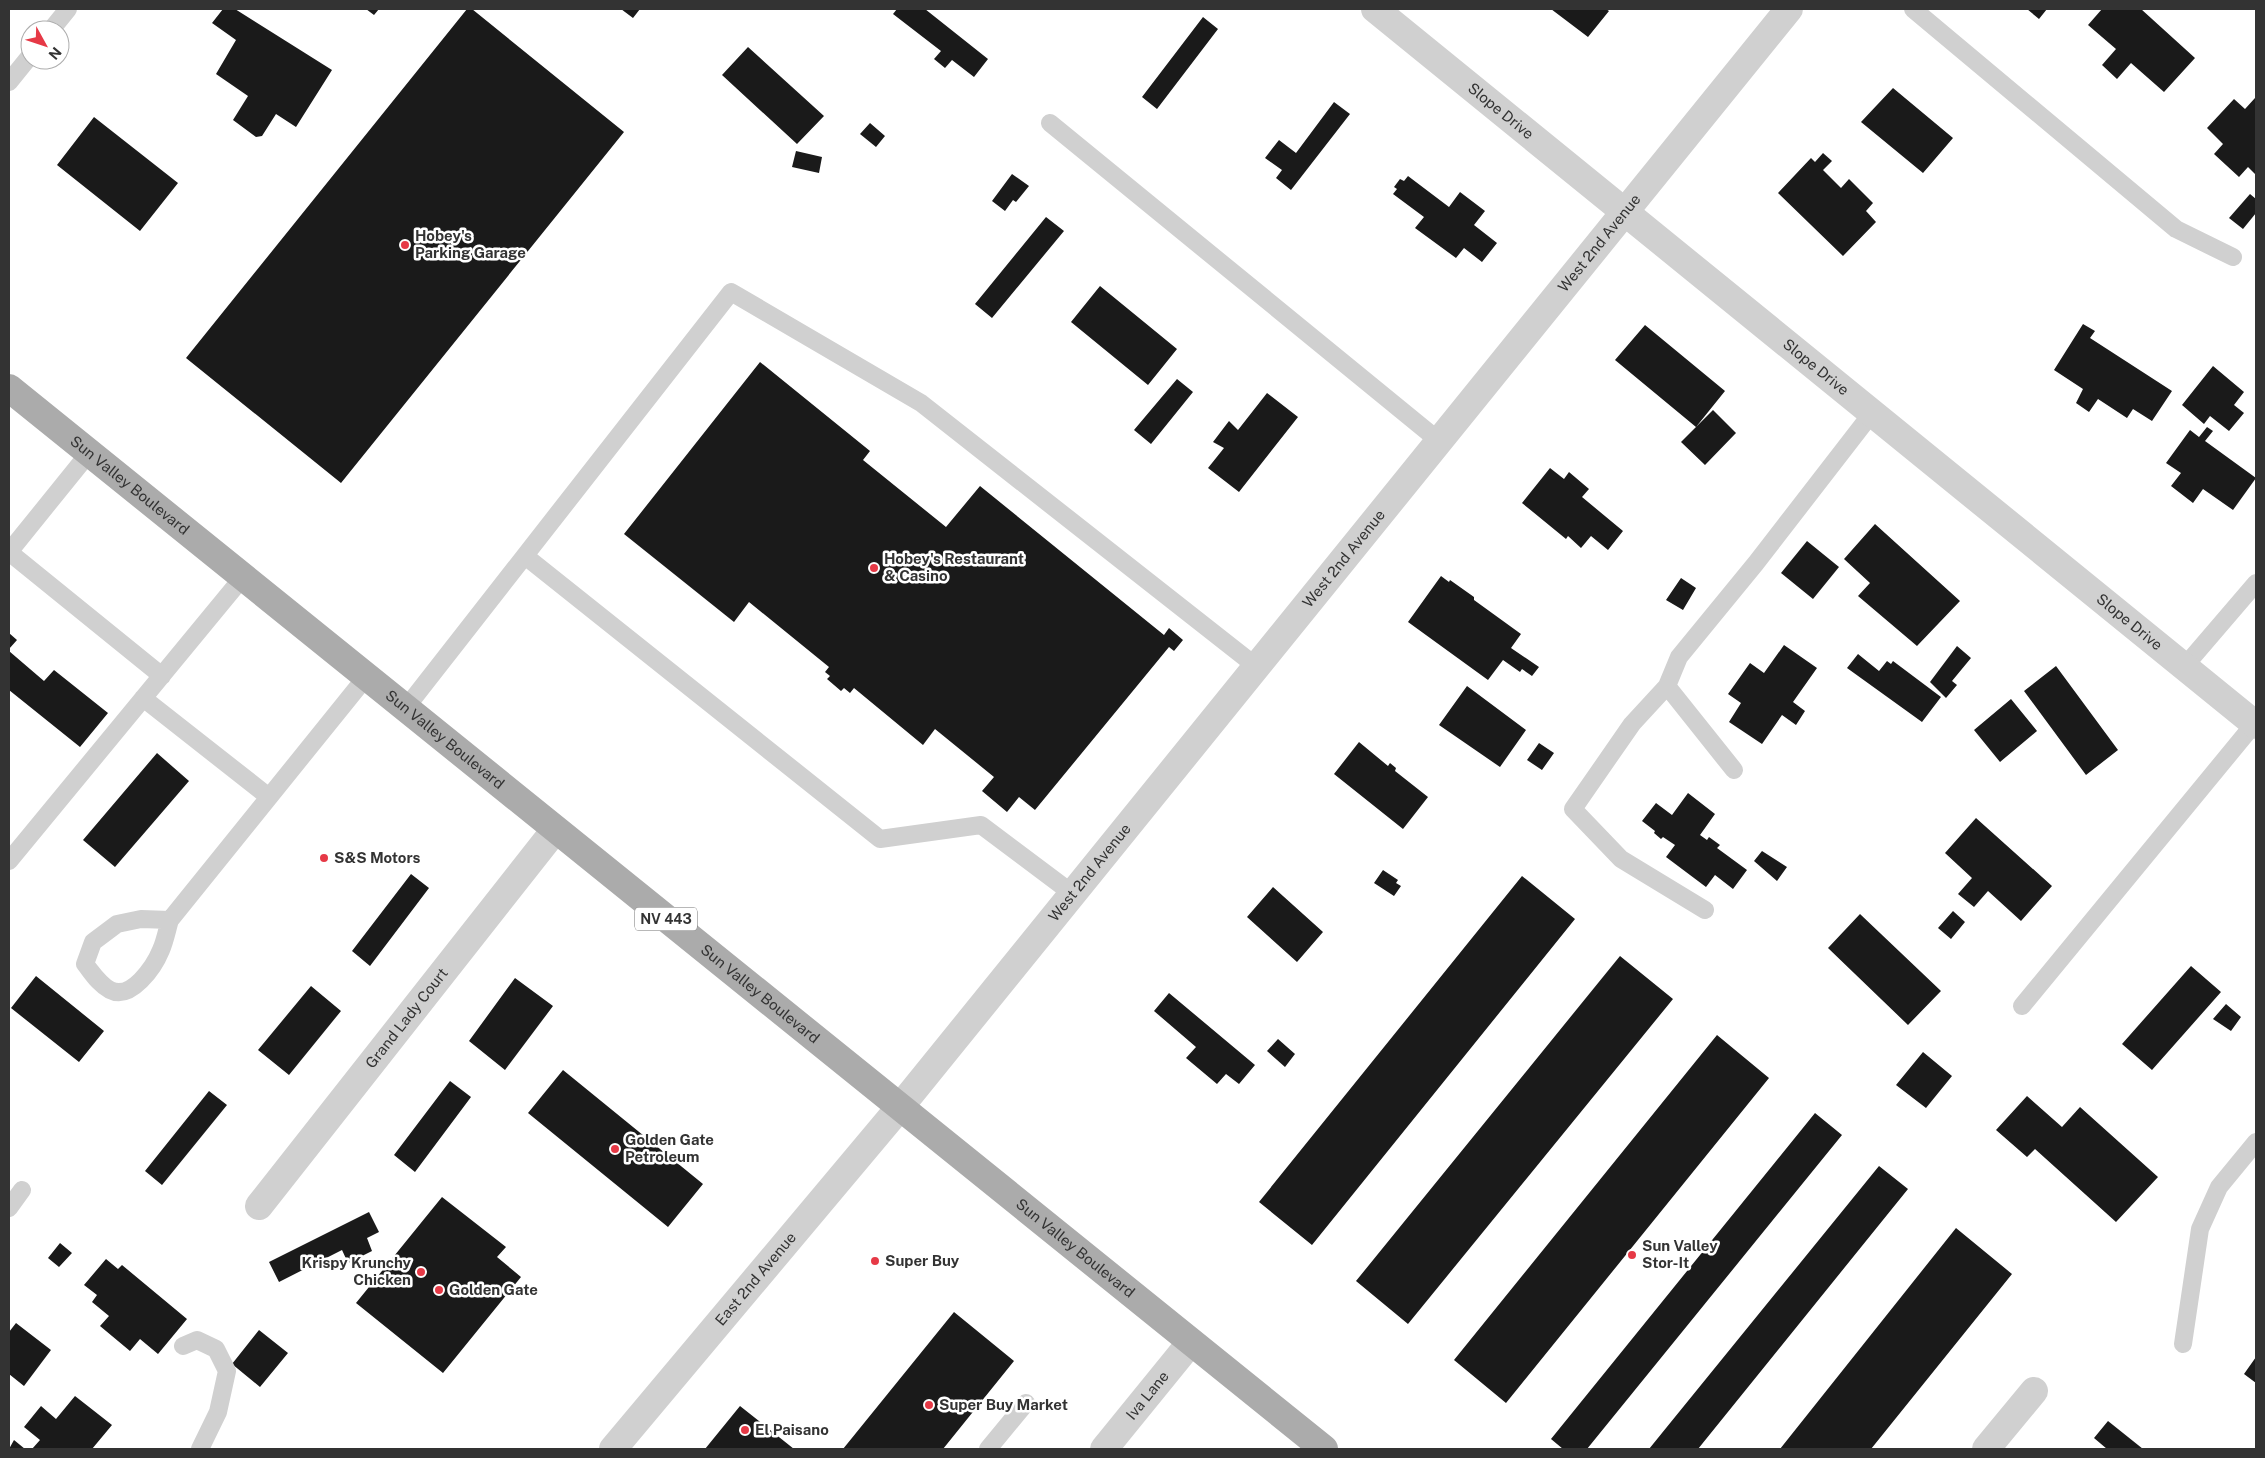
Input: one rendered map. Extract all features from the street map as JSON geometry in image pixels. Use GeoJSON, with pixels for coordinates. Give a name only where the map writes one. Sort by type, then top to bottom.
{"type":"FeatureCollection","features":[{"type":"Feature","properties":{"kind":"main road","name":"Sun Valley Boulevard"},"geometry":{"type":"LineString","coordinates":[[9,388],[1324,1449]]}},
{"type":"Feature","properties":{"kind":"street","name":"Slope Drive"},"geometry":{"type":"LineString","coordinates":[[1375,9],[2255,725]]}},
{"type":"Feature","properties":{"kind":"street","name":"West 2nd Avenue"},"geometry":{"type":"LineString","coordinates":[[900,1107],[1789,9]]}},
{"type":"Feature","properties":{"kind":"street","name":"Grand Lady Court"},"geometry":{"type":"LineString","coordinates":[[259,1206],[555,830]]}},
{"type":"Feature","properties":{"kind":"street","name":"East 2nd Avenue"},"geometry":{"type":"LineString","coordinates":[[612,1449],[900,1107]]}},
{"type":"Feature","properties":{"kind":"street","name":"Iva Lane"},"geometry":{"type":"LineString","coordinates":[[1104,1449],[1191,1342]]}},
{"type":"Feature","properties":{"kind":"street"},"geometry":{"type":"LineString","coordinates":[[1986,1449],[2034,1391]]}},
{"type":"Feature","properties":{"kind":"lane"},"geometry":{"type":"LineString","coordinates":[[59,20],[68,9]]}},
{"type":"Feature","properties":{"kind":"lane"},"geometry":{"type":"LineString","coordinates":[[1913,9],[2176,229],[2233,257]]}},
{"type":"Feature","properties":{"kind":"lane"},"geometry":{"type":"LineString","coordinates":[[9,82],[20,68]]}},
{"type":"Feature","properties":{"kind":"lane"},"geometry":{"type":"LineString","coordinates":[[1050,123],[1440,441]]}},
{"type":"Feature","properties":{"kind":"lane"},"geometry":{"type":"LineString","coordinates":[[405,709],[731,292],[921,403],[1257,667]]}},
{"type":"Feature","properties":{"kind":"lane"},"geometry":{"type":"LineString","coordinates":[[1706,910],[1621,859],[1573,809],[1632,724],[1667,686],[1679,658],[1756,563],[1872,413]]}},
{"type":"Feature","properties":{"kind":"lane"},"geometry":{"type":"LineString","coordinates":[[89,453],[9,552],[162,676]]}},
{"type":"Feature","properties":{"kind":"lane"},"geometry":{"type":"LineString","coordinates":[[525,556],[880,838],[981,825],[1073,894]]}},
{"type":"Feature","properties":{"kind":"lane"},"geometry":{"type":"LineString","coordinates":[[9,861],[243,578]]}},
{"type":"Feature","properties":{"kind":"lane"},"geometry":{"type":"LineString","coordinates":[[2184,667],[2256,583]]}},
{"type":"Feature","properties":{"kind":"lane"},"geometry":{"type":"LineString","coordinates":[[170,920],[140,919],[117,924],[93,942],[86,964],[97,980],[112,991],[128,990],[146,975],[160,951],[170,920],[366,677]]}},
{"type":"Feature","properties":{"kind":"lane"},"geometry":{"type":"LineString","coordinates":[[1667,686],[1734,770]]}},
{"type":"Feature","properties":{"kind":"lane"},"geometry":{"type":"LineString","coordinates":[[143,698],[269,797]]}},
{"type":"Feature","properties":{"kind":"lane"},"geometry":{"type":"LineString","coordinates":[[2022,1006],[2255,725]]}},
{"type":"Feature","properties":{"kind":"lane"},"geometry":{"type":"LineString","coordinates":[[2183,1344],[2200,1230],[2219,1186],[2256,1142]]}},
{"type":"Feature","properties":{"kind":"lane"},"geometry":{"type":"LineString","coordinates":[[9,1208],[22,1190]]}},
{"type":"Feature","properties":{"kind":"lane"},"geometry":{"type":"LineString","coordinates":[[183,1346],[197,1340],[216,1349],[227,1371],[218,1412],[200,1449]]}},
{"type":"Feature","properties":{"kind":"lane"},"geometry":{"type":"LineString","coordinates":[[988,1449],[1026,1403]]}},
{"type":"Feature","properties":{"kind":"building"},"geometry":{"type":"Polygon","coordinates":[[[223,9],[235,9],[332,70],[296,127],[276,114],[262,136],[256,137],[233,120],[248,96],[216,74],[236,40],[212,23],[223,9]]]}},
{"type":"Feature","properties":{"kind":"building"},"geometry":{"type":"Polygon","coordinates":[[[366,9],[379,9],[374,15],[366,9]]]}},
{"type":"Feature","properties":{"kind":"building","name":"Hobey's Parking Garage"},"geometry":{"type":"Polygon","coordinates":[[[467,9],[472,9],[624,132],[341,483],[186,358],[467,9]]]}},
{"type":"Feature","properties":{"kind":"building"},"geometry":{"type":"Polygon","coordinates":[[[621,9],[640,9],[633,18],[621,9]]]}},
{"type":"Feature","properties":{"kind":"building"},"geometry":{"type":"Polygon","coordinates":[[[897,9],[925,9],[988,59],[974,77],[952,60],[945,68],[934,59],[941,51],[893,14],[897,9]]]}},
{"type":"Feature","properties":{"kind":"building"},"geometry":{"type":"Polygon","coordinates":[[[1551,9],[1606,9],[1609,11],[1588,37],[1551,9]]]}},
{"type":"Feature","properties":{"kind":"building"},"geometry":{"type":"Polygon","coordinates":[[[2027,9],[2047,9],[2039,19],[2027,9]]]}},
{"type":"Feature","properties":{"kind":"building"},"geometry":{"type":"Polygon","coordinates":[[[2102,9],[2141,9],[2195,58],[2164,92],[2131,63],[2117,79],[2102,65],[2116,49],[2088,25],[2102,9]]]}},
{"type":"Feature","properties":{"kind":"building"},"geometry":{"type":"Polygon","coordinates":[[[1203,17],[1218,29],[1157,109],[1142,97],[1203,17]]]}},
{"type":"Feature","properties":{"kind":"building"},"geometry":{"type":"Polygon","coordinates":[[[748,47],[824,116],[797,144],[722,75],[748,47]]]}},
{"type":"Feature","properties":{"kind":"building"},"geometry":{"type":"Polygon","coordinates":[[[1893,88],[1953,138],[1923,173],[1861,122],[1893,88]]]}},
{"type":"Feature","properties":{"kind":"building"},"geometry":{"type":"Polygon","coordinates":[[[2255,98],[2256,175],[2248,167],[2239,177],[2214,154],[2223,144],[2207,128],[2234,99],[2245,109],[2255,98]]]}},
{"type":"Feature","properties":{"kind":"building"},"geometry":{"type":"Polygon","coordinates":[[[1334,102],[1350,114],[1291,190],[1276,178],[1282,170],[1265,158],[1279,140],[1296,153],[1334,102]]]}},
{"type":"Feature","properties":{"kind":"building"},"geometry":{"type":"Polygon","coordinates":[[[94,117],[178,183],[140,231],[57,165],[94,117]]]}},
{"type":"Feature","properties":{"kind":"building"},"geometry":{"type":"Polygon","coordinates":[[[870,123],[885,136],[876,147],[860,134],[870,123]]]}},
{"type":"Feature","properties":{"kind":"building"},"geometry":{"type":"Polygon","coordinates":[[[796,151],[822,157],[819,173],[792,167],[796,151]]]}},
{"type":"Feature","properties":{"kind":"building"},"geometry":{"type":"Polygon","coordinates":[[[1823,153],[1832,161],[1823,170],[1841,188],[1849,179],[1873,203],[1866,211],[1876,222],[1843,256],[1778,193],[1811,158],[1815,162],[1823,153]]]}},
{"type":"Feature","properties":{"kind":"building"},"geometry":{"type":"Polygon","coordinates":[[[1012,174],[1029,186],[1016,202],[1013,200],[1005,211],[992,201],[1012,174]]]}},
{"type":"Feature","properties":{"kind":"building"},"geometry":{"type":"Polygon","coordinates":[[[1408,176],[1449,207],[1460,192],[1485,211],[1474,225],[1497,243],[1482,262],[1464,248],[1456,258],[1415,228],[1424,217],[1393,194],[1397,189],[1394,187],[1400,179],[1404,181],[1408,176]]]}},
{"type":"Feature","properties":{"kind":"building"},"geometry":{"type":"Polygon","coordinates":[[[2250,194],[2256,199],[2256,213],[2243,229],[2229,218],[2250,194]]]}},
{"type":"Feature","properties":{"kind":"building"},"geometry":{"type":"Polygon","coordinates":[[[1046,217],[1064,231],[992,318],[975,304],[1046,217]]]}},
{"type":"Feature","properties":{"kind":"building"},"geometry":{"type":"Polygon","coordinates":[[[1100,286],[1177,349],[1148,385],[1071,322],[1100,286]]]}},
{"type":"Feature","properties":{"kind":"building"},"geometry":{"type":"Polygon","coordinates":[[[2083,324],[2095,331],[2090,338],[2172,391],[2152,421],[2133,409],[2127,418],[2098,399],[2089,412],[2076,403],[2083,389],[2054,370],[2083,324]]]}},
{"type":"Feature","properties":{"kind":"building"},"geometry":{"type":"Polygon","coordinates":[[[1645,325],[1725,391],[1696,427],[1615,360],[1645,325]]]}},
{"type":"Feature","properties":{"kind":"building","name":"Hobey's Restaurant & Casino"},"geometry":{"type":"Polygon","coordinates":[[[760,362],[870,451],[863,460],[946,527],[980,486],[1164,635],[1169,628],[1183,640],[1174,651],[1169,647],[1035,810],[1019,797],[1007,812],[982,791],[994,777],[935,729],[923,745],[854,688],[850,693],[844,688],[841,691],[827,679],[830,676],[825,672],[829,667],[749,602],[734,622],[624,534],[760,362]]]}},
{"type":"Feature","properties":{"kind":"building"},"geometry":{"type":"Polygon","coordinates":[[[2213,366],[2244,392],[2234,405],[2244,413],[2229,431],[2210,416],[2204,424],[2182,405],[2213,366]]]}},
{"type":"Feature","properties":{"kind":"building"},"geometry":{"type":"Polygon","coordinates":[[[1177,379],[1193,392],[1151,444],[1134,430],[1177,379]]]}},
{"type":"Feature","properties":{"kind":"building"},"geometry":{"type":"Polygon","coordinates":[[[1267,393],[1298,417],[1239,492],[1208,468],[1224,448],[1213,442],[1229,421],[1238,430],[1267,393]]]}},
{"type":"Feature","properties":{"kind":"building"},"geometry":{"type":"Polygon","coordinates":[[[1713,410],[1736,433],[1705,465],[1681,442],[1713,410]]]}},
{"type":"Feature","properties":{"kind":"building"},"geometry":{"type":"Polygon","coordinates":[[[2207,427],[2213,431],[2205,441],[2256,478],[2233,510],[2203,489],[2193,503],[2171,486],[2181,473],[2166,463],[2190,430],[2199,437],[2207,427]]]}},
{"type":"Feature","properties":{"kind":"building"},"geometry":{"type":"Polygon","coordinates":[[[1550,468],[1564,479],[1569,472],[1589,489],[1582,497],[1623,531],[1608,550],[1591,536],[1581,548],[1568,536],[1566,539],[1522,503],[1550,468]]]}},
{"type":"Feature","properties":{"kind":"building"},"geometry":{"type":"Polygon","coordinates":[[[1875,524],[1960,601],[1917,646],[1858,596],[1870,583],[1844,559],[1875,524]]]}},
{"type":"Feature","properties":{"kind":"building"},"geometry":{"type":"Polygon","coordinates":[[[1807,541],[1839,567],[1813,599],[1781,573],[1807,541]]]}},
{"type":"Feature","properties":{"kind":"building"},"geometry":{"type":"Polygon","coordinates":[[[1441,576],[1474,597],[1474,600],[1521,634],[1511,648],[1539,667],[1532,676],[1522,669],[1520,672],[1503,660],[1488,680],[1408,622],[1441,576]]]}},
{"type":"Feature","properties":{"kind":"building"},"geometry":{"type":"Polygon","coordinates":[[[1681,578],[1696,588],[1683,610],[1666,600],[1681,578]]]}},
{"type":"Feature","properties":{"kind":"building"},"geometry":{"type":"Polygon","coordinates":[[[9,633],[17,640],[9,649],[9,633]]]}},
{"type":"Feature","properties":{"kind":"building"},"geometry":{"type":"Polygon","coordinates":[[[1784,645],[1817,668],[1793,702],[1805,711],[1796,725],[1782,715],[1762,744],[1729,722],[1741,703],[1728,694],[1750,663],[1764,673],[1784,645]]]}},
{"type":"Feature","properties":{"kind":"building"},"geometry":{"type":"Polygon","coordinates":[[[1957,646],[1971,658],[1952,681],[1957,685],[1946,698],[1930,682],[1957,646]]]}},
{"type":"Feature","properties":{"kind":"building"},"geometry":{"type":"Polygon","coordinates":[[[9,651],[44,681],[54,670],[108,713],[80,747],[9,690],[9,651]]]}},
{"type":"Feature","properties":{"kind":"building"},"geometry":{"type":"Polygon","coordinates":[[[1858,654],[1879,671],[1887,661],[1891,664],[1893,661],[1941,697],[1922,722],[1847,668],[1858,654]]]}},
{"type":"Feature","properties":{"kind":"building"},"geometry":{"type":"Polygon","coordinates":[[[2056,666],[2118,750],[2086,775],[2024,691],[2056,666]]]}},
{"type":"Feature","properties":{"kind":"building"},"geometry":{"type":"Polygon","coordinates":[[[1467,686],[1526,730],[1500,767],[1439,725],[1467,686]]]}},
{"type":"Feature","properties":{"kind":"building"},"geometry":{"type":"Polygon","coordinates":[[[2011,699],[2037,731],[2000,762],[1974,730],[2011,699]]]}},
{"type":"Feature","properties":{"kind":"building"},"geometry":{"type":"Polygon","coordinates":[[[1359,742],[1388,766],[1390,763],[1396,768],[1395,771],[1428,797],[1403,829],[1334,774],[1359,742]]]}},
{"type":"Feature","properties":{"kind":"building"},"geometry":{"type":"Polygon","coordinates":[[[1539,743],[1554,753],[1542,770],[1527,760],[1539,743]]]}},
{"type":"Feature","properties":{"kind":"building"},"geometry":{"type":"Polygon","coordinates":[[[157,753],[189,781],[115,867],[83,840],[157,753]]]}},
{"type":"Feature","properties":{"kind":"building"},"geometry":{"type":"Polygon","coordinates":[[[1688,793],[1715,814],[1700,835],[1707,840],[1709,837],[1720,845],[1717,848],[1747,870],[1733,889],[1715,875],[1706,887],[1666,857],[1675,845],[1663,837],[1661,839],[1654,833],[1655,831],[1642,821],[1656,803],[1672,815],[1688,793]]]}},
{"type":"Feature","properties":{"kind":"building"},"geometry":{"type":"Polygon","coordinates":[[[1976,818],[2052,886],[2021,921],[1988,891],[1974,907],[1958,894],[1972,878],[1945,853],[1976,818]]]}},
{"type":"Feature","properties":{"kind":"building"},"geometry":{"type":"Polygon","coordinates":[[[1762,851],[1787,867],[1777,881],[1754,861],[1762,851]]]}},
{"type":"Feature","properties":{"kind":"building"},"geometry":{"type":"Polygon","coordinates":[[[1383,870],[1398,880],[1396,883],[1401,886],[1394,896],[1374,883],[1383,870]]]}},
{"type":"Feature","properties":{"kind":"building"},"geometry":{"type":"Polygon","coordinates":[[[411,874],[429,888],[370,966],[352,951],[411,874]]]}},
{"type":"Feature","properties":{"kind":"building"},"geometry":{"type":"Polygon","coordinates":[[[1522,876],[1575,919],[1312,1245],[1259,1202],[1522,876]]]}},
{"type":"Feature","properties":{"kind":"building"},"geometry":{"type":"Polygon","coordinates":[[[1273,887],[1323,932],[1297,962],[1247,917],[1273,887]]]}},
{"type":"Feature","properties":{"kind":"building"},"geometry":{"type":"Polygon","coordinates":[[[1953,911],[1965,922],[1951,939],[1938,928],[1953,911]]]}},
{"type":"Feature","properties":{"kind":"building"},"geometry":{"type":"Polygon","coordinates":[[[1860,914],[1941,991],[1908,1025],[1828,948],[1860,914]]]}},
{"type":"Feature","properties":{"kind":"building"},"geometry":{"type":"Polygon","coordinates":[[[1620,956],[1673,999],[1408,1324],[1356,1281],[1620,956]]]}},
{"type":"Feature","properties":{"kind":"building"},"geometry":{"type":"Polygon","coordinates":[[[2191,966],[2221,992],[2152,1070],[2122,1044],[2191,966]]]}},
{"type":"Feature","properties":{"kind":"building"},"geometry":{"type":"Polygon","coordinates":[[[36,976],[104,1031],[79,1062],[11,1008],[36,976]]]}},
{"type":"Feature","properties":{"kind":"building"},"geometry":{"type":"Polygon","coordinates":[[[515,978],[553,1006],[505,1070],[469,1041],[515,978]]]}},
{"type":"Feature","properties":{"kind":"building"},"geometry":{"type":"Polygon","coordinates":[[[311,986],[341,1011],[289,1075],[258,1050],[311,986]]]}},
{"type":"Feature","properties":{"kind":"building"},"geometry":{"type":"Polygon","coordinates":[[[1169,993],[1255,1065],[1239,1084],[1226,1074],[1217,1084],[1186,1058],[1196,1047],[1154,1011],[1169,993]]]}},
{"type":"Feature","properties":{"kind":"building"},"geometry":{"type":"Polygon","coordinates":[[[2226,1004],[2241,1017],[2231,1031],[2213,1019],[2226,1004]]]}},
{"type":"Feature","properties":{"kind":"building"},"geometry":{"type":"Polygon","coordinates":[[[1717,1035],[1769,1078],[1506,1403],[1454,1360],[1717,1035]]]}},
{"type":"Feature","properties":{"kind":"building"},"geometry":{"type":"Polygon","coordinates":[[[1278,1039],[1295,1054],[1285,1067],[1267,1051],[1278,1039]]]}},
{"type":"Feature","properties":{"kind":"building"},"geometry":{"type":"Polygon","coordinates":[[[1923,1052],[1952,1076],[1926,1108],[1896,1085],[1923,1052]]]}},
{"type":"Feature","properties":{"kind":"building","name":"Golden Gate Petroleum"},"geometry":{"type":"Polygon","coordinates":[[[563,1070],[703,1184],[668,1227],[528,1113],[563,1070]]]}},
{"type":"Feature","properties":{"kind":"building"},"geometry":{"type":"Polygon","coordinates":[[[450,1081],[471,1097],[415,1172],[394,1155],[450,1081]]]}},
{"type":"Feature","properties":{"kind":"building"},"geometry":{"type":"Polygon","coordinates":[[[209,1091],[227,1105],[162,1185],[145,1171],[209,1091]]]}},
{"type":"Feature","properties":{"kind":"building"},"geometry":{"type":"Polygon","coordinates":[[[2027,1096],[2062,1127],[2080,1107],[2158,1177],[2116,1222],[2035,1149],[2027,1157],[1996,1130],[2027,1096]]]}},
{"type":"Feature","properties":{"kind":"building"},"geometry":{"type":"Polygon","coordinates":[[[1815,1113],[1842,1135],[1587,1449],[1563,1449],[1551,1439],[1815,1113]]]}},
{"type":"Feature","properties":{"kind":"building"},"geometry":{"type":"Polygon","coordinates":[[[1879,1166],[1908,1189],[1698,1449],[1649,1449],[1879,1166]]]}},
{"type":"Feature","properties":{"kind":"building","name":"Golden Gate"},"geometry":{"type":"Polygon","coordinates":[[[442,1197],[506,1247],[497,1257],[521,1277],[443,1373],[356,1303],[442,1197]]]}},
{"type":"Feature","properties":{"kind":"building"},"geometry":{"type":"Polygon","coordinates":[[[369,1212],[379,1232],[367,1238],[372,1251],[348,1263],[342,1250],[279,1282],[269,1262],[369,1212]]]}},
{"type":"Feature","properties":{"kind":"building"},"geometry":{"type":"Polygon","coordinates":[[[1956,1228],[2012,1274],[1871,1449],[1780,1449],[1956,1228]]]}},
{"type":"Feature","properties":{"kind":"building"},"geometry":{"type":"Polygon","coordinates":[[[60,1243],[72,1253],[59,1267],[48,1258],[60,1243]]]}},
{"type":"Feature","properties":{"kind":"building"},"geometry":{"type":"Polygon","coordinates":[[[106,1259],[118,1269],[122,1265],[187,1319],[158,1354],[140,1339],[130,1351],[100,1326],[109,1316],[92,1302],[97,1295],[84,1285],[106,1259]]]}},
{"type":"Feature","properties":{"kind":"building","name":"Super Buy Market"},"geometry":{"type":"Polygon","coordinates":[[[954,1312],[1014,1361],[943,1449],[843,1449],[954,1312]]]}},
{"type":"Feature","properties":{"kind":"building"},"geometry":{"type":"Polygon","coordinates":[[[16,1323],[51,1350],[24,1386],[9,1374],[9,1332],[16,1323]]]}},
{"type":"Feature","properties":{"kind":"building"},"geometry":{"type":"Polygon","coordinates":[[[259,1330],[288,1353],[260,1387],[232,1364],[259,1330]]]}},
{"type":"Feature","properties":{"kind":"building"},"geometry":{"type":"Polygon","coordinates":[[[2256,1357],[2256,1383],[2244,1374],[2256,1357]]]}},
{"type":"Feature","properties":{"kind":"building"},"geometry":{"type":"Polygon","coordinates":[[[75,1396],[112,1425],[92,1449],[32,1449],[40,1440],[24,1427],[41,1406],[56,1419],[75,1396]]]}},
{"type":"Feature","properties":{"kind":"building","name":"El Paisano"},"geometry":{"type":"Polygon","coordinates":[[[740,1406],[794,1449],[705,1449],[740,1406]]]}},
{"type":"Feature","properties":{"kind":"building"},"geometry":{"type":"Polygon","coordinates":[[[2108,1421],[2143,1449],[2107,1449],[2094,1438],[2108,1421]]]}},
{"type":"Feature","properties":{"kind":"building"},"geometry":{"type":"Polygon","coordinates":[[[14,1440],[25,1449],[9,1449],[14,1440]]]}},
{"type":"Feature","properties":{"kind":"place","name":"Hobey's Parking Garage"},"geometry":{"type":"Point","coordinates":[405,245]}},
{"type":"Feature","properties":{"kind":"place","name":"Hobey's Restaurant & Casino"},"geometry":{"type":"Point","coordinates":[874,568]}},
{"type":"Feature","properties":{"kind":"place","name":"S&S Motors"},"geometry":{"type":"Point","coordinates":[324,858]}},
{"type":"Feature","properties":{"kind":"place","name":"Golden Gate Petroleum"},"geometry":{"type":"Point","coordinates":[615,1149]}},
{"type":"Feature","properties":{"kind":"place","name":"Sun Valley Stor-It"},"geometry":{"type":"Point","coordinates":[1632,1255]}},
{"type":"Feature","properties":{"kind":"place","name":"Super Buy"},"geometry":{"type":"Point","coordinates":[875,1261]}},
{"type":"Feature","properties":{"kind":"place","name":"Krispy Krunchy Chicken"},"geometry":{"type":"Point","coordinates":[421,1272]}},
{"type":"Feature","properties":{"kind":"place","name":"Golden Gate"},"geometry":{"type":"Point","coordinates":[439,1290]}},
{"type":"Feature","properties":{"kind":"place","name":"Super Buy Market"},"geometry":{"type":"Point","coordinates":[929,1405]}},
{"type":"Feature","properties":{"kind":"place","name":"El Paisano"},"geometry":{"type":"Point","coordinates":[745,1430]}}]}
